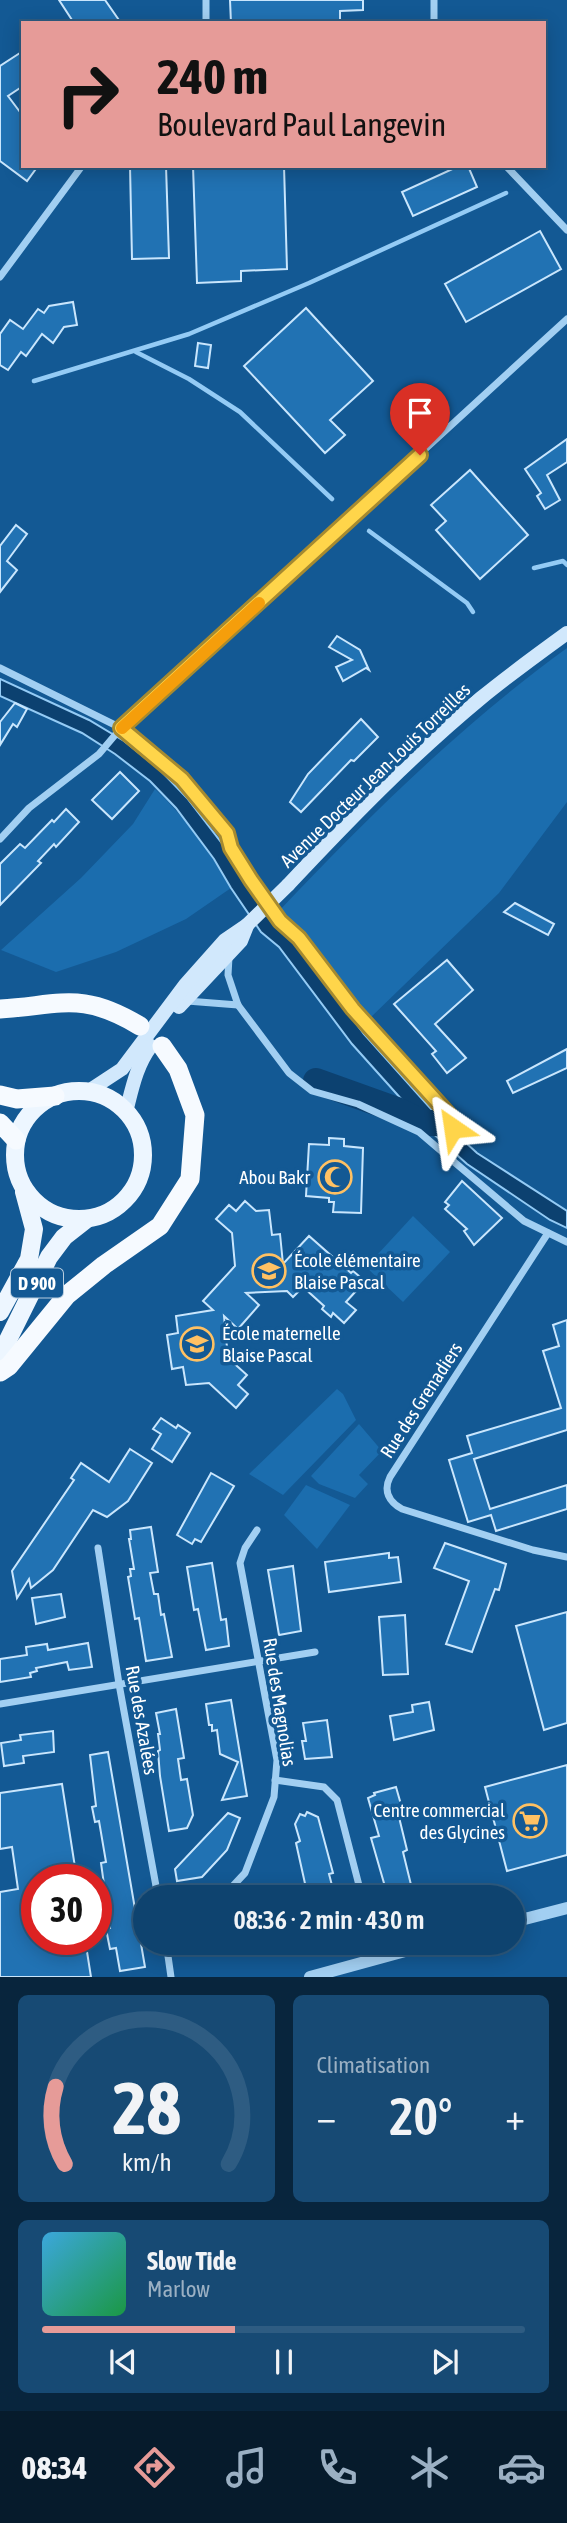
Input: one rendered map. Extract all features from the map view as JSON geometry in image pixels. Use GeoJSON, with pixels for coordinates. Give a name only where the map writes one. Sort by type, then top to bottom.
{"type":"FeatureCollection","features":[{"type":"Feature","properties":{"kind":"highway"},"geometry":{"type":"LineString","coordinates":[[0,1009],[73,1002],[93,1004],[140,1026]]}},
{"type":"Feature","properties":{"kind":"highway"},"geometry":{"type":"LineString","coordinates":[[0,1372],[9,1366],[67,1295],[160,1226],[190,1179],[195,1115],[178,1069],[162,1046]]}},
{"type":"Feature","properties":{"kind":"highway"},"geometry":{"type":"LineString","coordinates":[[0,1095],[17,1099],[55,1096]]}},
{"type":"Feature","properties":{"kind":"highway"},"geometry":{"type":"LineString","coordinates":[[0,1123],[16,1140]]}},
{"type":"Feature","properties":{"kind":"main road","name":"Avenue Docteur Jean-Louis Torreilles"},"geometry":{"type":"LineString","coordinates":[[138,1055],[186,985],[225,940],[247,925],[288,886],[334,836],[440,734],[481,698],[567,633]]}},
{"type":"Feature","properties":{"kind":"main road","name":"Avenue Docteur Jean-Louis Torreilles"},"geometry":{"type":"LineString","coordinates":[[138,1055],[241,940],[247,925]]}},
{"type":"Feature","properties":{"kind":"main road"},"geometry":{"type":"LineString","coordinates":[[87,1092],[138,1055]]}},
{"type":"Feature","properties":{"kind":"main road"},"geometry":{"type":"LineString","coordinates":[[126,1112],[138,1055]]}},
{"type":"Feature","properties":{"kind":"main road"},"geometry":{"type":"LineString","coordinates":[[71,1091],[87,1092],[108,1099],[126,1112],[138,1130],[142,1151],[140,1172],[131,1192],[117,1207],[87,1219],[68,1218],[50,1212],[34,1201],[22,1185],[16,1163],[16,1140],[26,1118],[44,1101],[71,1091]]}},
{"type":"Feature","properties":{"kind":"main road","name":"D 900"},"geometry":{"type":"LineString","coordinates":[[0,1312],[29,1259],[34,1229],[22,1185]]}},
{"type":"Feature","properties":{"kind":"main road","name":"D 900"},"geometry":{"type":"LineString","coordinates":[[0,1356],[49,1257],[64,1237],[87,1219]]}},
{"type":"Feature","properties":{"kind":"street"},"geometry":{"type":"LineString","coordinates":[[206,0],[206,21]]}},
{"type":"Feature","properties":{"kind":"street"},"geometry":{"type":"LineString","coordinates":[[434,0],[434,21]]}},
{"type":"Feature","properties":{"kind":"street"},"geometry":{"type":"LineString","coordinates":[[0,277],[81,168]]}},
{"type":"Feature","properties":{"kind":"street"},"geometry":{"type":"LineString","coordinates":[[508,168],[567,230]]}},
{"type":"Feature","properties":{"kind":"street"},"geometry":{"type":"LineString","coordinates":[[0,839],[29,808],[99,754],[120,731],[567,318]]}},
{"type":"Feature","properties":{"kind":"street"},"geometry":{"type":"LineString","coordinates":[[0,668],[120,731],[182,779],[225,831],[231,848],[280,921],[299,938],[353,1009],[451,1117],[453,1158]]}},
{"type":"Feature","properties":{"kind":"street"},"geometry":{"type":"LineString","coordinates":[[230,953],[228,975],[238,1005],[267,1040],[289,1073],[312,1091],[358,1104],[419,1132],[453,1158],[524,1221],[567,1242]]}},
{"type":"Feature","properties":{"kind":"street"},"geometry":{"type":"LineString","coordinates":[[184,1001],[238,1005]]}},
{"type":"Feature","properties":{"kind":"street","name":"Rue des Grenadiers"},"geometry":{"type":"LineString","coordinates":[[548,1233],[390,1477],[386,1490],[392,1502],[402,1509],[533,1550],[567,1557]]}},
{"type":"Feature","properties":{"kind":"street","name":"Rue des Magnolias"},"geometry":{"type":"LineString","coordinates":[[234,1885],[245,1872],[274,1797],[277,1760],[240,1563],[245,1548],[257,1530]]}},
{"type":"Feature","properties":{"kind":"street","name":"Rue des Azalées"},"geometry":{"type":"LineString","coordinates":[[98,1548],[119,1684],[156,1885]]}},
{"type":"Feature","properties":{"kind":"street"},"geometry":{"type":"LineString","coordinates":[[0,1704],[315,1652]]}},
{"type":"Feature","properties":{"kind":"street"},"geometry":{"type":"LineString","coordinates":[[275,1780],[324,1787],[337,1800],[359,1885]]}},
{"type":"Feature","properties":{"kind":"street"},"geometry":{"type":"LineString","coordinates":[[525,1919],[567,1908]]}},
{"type":"Feature","properties":{"kind":"street"},"geometry":{"type":"LineString","coordinates":[[168,1955],[171,1977]]}},
{"type":"Feature","properties":{"kind":"street"},"geometry":{"type":"LineString","coordinates":[[378,1955],[379,1959]]}},
{"type":"Feature","properties":{"kind":"street"},"geometry":{"type":"LineString","coordinates":[[310,1977],[393,1955]]}},
{"type":"Feature","properties":{"kind":"shaded area"},"geometry":{"type":"Polygon","coordinates":[[[567,648],[567,802],[499,893],[370,1018],[304,935],[279,911],[347,841],[453,740],[567,648]]]}},
{"type":"Feature","properties":{"kind":"shaded area"},"geometry":{"type":"Polygon","coordinates":[[[0,679],[89,720],[124,741],[160,770],[187,798],[227,850],[244,881],[273,922],[291,937],[364,1034],[440,1119],[477,1153],[567,1211],[567,1228],[550,1220],[467,1164],[429,1130],[352,1044],[279,947],[261,932],[214,859],[176,808],[150,781],[82,733],[0,696],[0,679]]]}},
{"type":"Feature","properties":{"kind":"shaded area"},"geometry":{"type":"Polygon","coordinates":[[[155,789],[197,836],[231,888],[186,919],[116,952],[56,972],[1,950],[81,878],[133,824],[155,789]]]}},
{"type":"Feature","properties":{"kind":"shaded area"},"geometry":{"type":"Polygon","coordinates":[[[413,1216],[450,1252],[403,1302],[366,1267],[413,1216]]]}},
{"type":"Feature","properties":{"kind":"shaded area"},"geometry":{"type":"Polygon","coordinates":[[[337,1389],[343,1394],[356,1420],[283,1495],[249,1474],[337,1389]]]}},
{"type":"Feature","properties":{"kind":"shaded area"},"geometry":{"type":"Polygon","coordinates":[[[359,1424],[382,1451],[359,1475],[368,1484],[355,1498],[319,1484],[311,1476],[359,1424]]]}},
{"type":"Feature","properties":{"kind":"shaded area"},"geometry":{"type":"Polygon","coordinates":[[[306,1485],[350,1505],[317,1549],[284,1515],[306,1485]]]}},
{"type":"Feature","properties":{"kind":"building"},"geometry":{"type":"Polygon","coordinates":[[[59,0],[105,0],[120,21],[73,21],[59,0]]]}},
{"type":"Feature","properties":{"kind":"building"},"geometry":{"type":"Polygon","coordinates":[[[230,0],[363,0],[363,10],[340,11],[340,21],[231,21],[230,0]]]}},
{"type":"Feature","properties":{"kind":"building"},"geometry":{"type":"Polygon","coordinates":[[[21,52],[21,87],[8,96],[21,113],[21,168],[37,168],[27,181],[0,161],[0,66],[21,52]]]}},
{"type":"Feature","properties":{"kind":"building"},"geometry":{"type":"Polygon","coordinates":[[[130,168],[166,168],[169,258],[132,259],[130,168]]]}},
{"type":"Feature","properties":{"kind":"building"},"geometry":{"type":"Polygon","coordinates":[[[193,168],[284,168],[287,269],[241,271],[241,281],[197,283],[193,168]]]}},
{"type":"Feature","properties":{"kind":"building"},"geometry":{"type":"Polygon","coordinates":[[[455,168],[469,168],[477,187],[413,216],[402,192],[455,168]]]}},
{"type":"Feature","properties":{"kind":"building"},"geometry":{"type":"Polygon","coordinates":[[[540,231],[561,269],[466,322],[445,284],[540,231]]]}},
{"type":"Feature","properties":{"kind":"building"},"geometry":{"type":"Polygon","coordinates":[[[73,302],[77,325],[64,327],[53,343],[42,334],[26,356],[21,352],[8,370],[0,365],[0,334],[10,320],[23,329],[38,309],[44,313],[49,306],[73,302]]]}},
{"type":"Feature","properties":{"kind":"building"},"geometry":{"type":"Polygon","coordinates":[[[306,308],[373,381],[330,420],[345,435],[325,453],[244,366],[306,308]]]}},
{"type":"Feature","properties":{"kind":"building"},"geometry":{"type":"Polygon","coordinates":[[[198,343],[211,345],[208,368],[195,366],[198,343]]]}},
{"type":"Feature","properties":{"kind":"building"},"geometry":{"type":"Polygon","coordinates":[[[567,439],[567,462],[547,475],[560,500],[545,509],[537,496],[541,493],[525,469],[567,439]]]}},
{"type":"Feature","properties":{"kind":"building"},"geometry":{"type":"Polygon","coordinates":[[[470,470],[528,535],[480,579],[436,530],[446,521],[431,505],[470,470]]]}},
{"type":"Feature","properties":{"kind":"building"},"geometry":{"type":"Polygon","coordinates":[[[16,525],[27,534],[7,561],[17,570],[0,592],[0,546],[16,525]]]}},
{"type":"Feature","properties":{"kind":"building"},"geometry":{"type":"Polygon","coordinates":[[[337,636],[360,650],[369,670],[366,668],[343,681],[336,667],[352,660],[329,647],[337,636]]]}},
{"type":"Feature","properties":{"kind":"building"},"geometry":{"type":"Polygon","coordinates":[[[15,703],[27,709],[17,727],[13,724],[0,745],[0,722],[15,703]]]}},
{"type":"Feature","properties":{"kind":"building"},"geometry":{"type":"Polygon","coordinates":[[[361,719],[378,737],[354,761],[351,760],[301,812],[290,802],[308,774],[361,719]]]}},
{"type":"Feature","properties":{"kind":"building"},"geometry":{"type":"Polygon","coordinates":[[[120,772],[139,791],[112,819],[92,800],[120,772]]]}},
{"type":"Feature","properties":{"kind":"building"},"geometry":{"type":"Polygon","coordinates":[[[66,809],[79,822],[56,847],[54,844],[38,861],[41,863],[0,905],[0,864],[20,844],[25,848],[66,809]]]}},
{"type":"Feature","properties":{"kind":"building"},"geometry":{"type":"Polygon","coordinates":[[[515,903],[554,924],[548,935],[504,912],[515,903]]]}},
{"type":"Feature","properties":{"kind":"building"},"geometry":{"type":"Polygon","coordinates":[[[447,960],[473,990],[435,1024],[466,1058],[447,1073],[432,1054],[436,1051],[394,1004],[447,960]]]}},
{"type":"Feature","properties":{"kind":"building"},"geometry":{"type":"Polygon","coordinates":[[[567,1049],[567,1068],[513,1093],[507,1081],[567,1049]]]}},
{"type":"Feature","properties":{"kind":"building","name":"Abou Bakr"},"geometry":{"type":"Polygon","coordinates":[[[329,1138],[344,1139],[344,1146],[363,1148],[361,1213],[333,1212],[334,1202],[329,1202],[329,1198],[306,1196],[309,1144],[329,1145],[329,1138]]]}},
{"type":"Feature","properties":{"kind":"building"},"geometry":{"type":"Polygon","coordinates":[[[462,1181],[502,1218],[474,1245],[464,1231],[467,1229],[445,1209],[449,1205],[445,1202],[462,1181]]]}},
{"type":"Feature","properties":{"kind":"building"},"geometry":{"type":"Polygon","coordinates":[[[245,1201],[256,1211],[269,1210],[272,1235],[280,1234],[283,1264],[309,1236],[351,1273],[353,1271],[365,1281],[346,1302],[356,1310],[344,1323],[333,1313],[331,1317],[322,1309],[324,1306],[303,1287],[293,1297],[287,1291],[246,1293],[259,1305],[238,1329],[224,1316],[228,1358],[247,1375],[238,1385],[248,1394],[236,1408],[209,1383],[186,1385],[183,1367],[172,1369],[167,1335],[178,1333],[176,1316],[213,1310],[203,1301],[235,1266],[232,1233],[216,1219],[229,1205],[236,1211],[245,1201]]]}},
{"type":"Feature","properties":{"kind":"building"},"geometry":{"type":"Polygon","coordinates":[[[567,1320],[567,1430],[474,1459],[490,1509],[567,1485],[567,1509],[496,1531],[491,1515],[468,1522],[449,1460],[472,1453],[467,1436],[561,1408],[543,1351],[559,1346],[553,1325],[567,1320]]]}},
{"type":"Feature","properties":{"kind":"building"},"geometry":{"type":"Polygon","coordinates":[[[161,1418],[190,1433],[172,1462],[152,1449],[161,1434],[153,1429],[161,1418]]]}},
{"type":"Feature","properties":{"kind":"building"},"geometry":{"type":"Polygon","coordinates":[[[130,1449],[152,1463],[128,1501],[107,1517],[93,1510],[53,1570],[31,1588],[29,1579],[17,1598],[12,1571],[74,1480],[71,1478],[81,1463],[109,1482],[130,1449]]]}},
{"type":"Feature","properties":{"kind":"building"},"geometry":{"type":"Polygon","coordinates":[[[211,1473],[234,1486],[201,1542],[195,1539],[192,1544],[177,1535],[211,1473]]]}},
{"type":"Feature","properties":{"kind":"building"},"geometry":{"type":"Polygon","coordinates":[[[151,1527],[158,1572],[150,1573],[154,1594],[158,1594],[161,1615],[164,1614],[172,1657],[146,1661],[139,1618],[135,1619],[128,1577],[131,1576],[130,1569],[134,1569],[129,1539],[130,1530],[151,1527]]]}},
{"type":"Feature","properties":{"kind":"building"},"geometry":{"type":"Polygon","coordinates":[[[445,1543],[506,1564],[499,1590],[495,1589],[472,1652],[446,1644],[469,1581],[434,1568],[445,1543]]]}},
{"type":"Feature","properties":{"kind":"building"},"geometry":{"type":"Polygon","coordinates":[[[389,1553],[389,1558],[398,1557],[401,1582],[329,1592],[325,1562],[389,1553]]]}},
{"type":"Feature","properties":{"kind":"building"},"geometry":{"type":"Polygon","coordinates":[[[212,1563],[221,1620],[226,1619],[229,1646],[206,1650],[198,1609],[194,1610],[187,1567],[212,1563]]]}},
{"type":"Feature","properties":{"kind":"building"},"geometry":{"type":"Polygon","coordinates":[[[293,1566],[301,1631],[279,1635],[268,1570],[293,1566]]]}},
{"type":"Feature","properties":{"kind":"building"},"geometry":{"type":"Polygon","coordinates":[[[61,1594],[65,1617],[36,1624],[32,1598],[61,1594]]]}},
{"type":"Feature","properties":{"kind":"building"},"geometry":{"type":"Polygon","coordinates":[[[567,1612],[567,1723],[544,1730],[516,1626],[567,1612]]]}},
{"type":"Feature","properties":{"kind":"building"},"geometry":{"type":"Polygon","coordinates":[[[405,1615],[408,1674],[383,1675],[379,1617],[405,1615]]]}},
{"type":"Feature","properties":{"kind":"building"},"geometry":{"type":"Polygon","coordinates":[[[88,1643],[92,1667],[69,1670],[67,1662],[36,1668],[37,1671],[30,1673],[31,1677],[0,1682],[0,1659],[27,1655],[26,1647],[47,1644],[48,1650],[88,1643]]]}},
{"type":"Feature","properties":{"kind":"building"},"geometry":{"type":"Polygon","coordinates":[[[231,1700],[247,1796],[222,1800],[238,1762],[220,1754],[217,1730],[212,1731],[212,1725],[209,1725],[206,1704],[231,1700]]]}},
{"type":"Feature","properties":{"kind":"building"},"geometry":{"type":"Polygon","coordinates":[[[429,1702],[434,1730],[394,1740],[390,1716],[413,1712],[412,1705],[429,1702]]]}},
{"type":"Feature","properties":{"kind":"building"},"geometry":{"type":"Polygon","coordinates":[[[176,1709],[184,1758],[178,1759],[181,1780],[187,1779],[193,1815],[187,1828],[169,1831],[160,1776],[160,1734],[156,1713],[176,1709]]]}},
{"type":"Feature","properties":{"kind":"building"},"geometry":{"type":"Polygon","coordinates":[[[327,1720],[332,1757],[305,1759],[303,1723],[327,1720]]]}},
{"type":"Feature","properties":{"kind":"building"},"geometry":{"type":"Polygon","coordinates":[[[53,1731],[54,1752],[23,1756],[24,1763],[4,1766],[1,1743],[21,1740],[20,1735],[53,1731]]]}},
{"type":"Feature","properties":{"kind":"building"},"geometry":{"type":"Polygon","coordinates":[[[108,1752],[133,1897],[133,1955],[143,1955],[145,1967],[120,1971],[116,1948],[112,1949],[112,1864],[101,1864],[106,1862],[99,1821],[95,1822],[92,1807],[96,1806],[90,1755],[108,1752]]]}},
{"type":"Feature","properties":{"kind":"building","name":"Centre commercial des Glycines"},"geometry":{"type":"Polygon","coordinates":[[[567,1765],[567,1855],[507,1871],[485,1787],[567,1765]]]}},
{"type":"Feature","properties":{"kind":"building"},"geometry":{"type":"Polygon","coordinates":[[[62,1784],[74,1864],[21,1864],[21,1955],[88,1955],[91,1977],[0,1977],[0,1892],[18,1889],[12,1847],[0,1849],[0,1793],[62,1784]]]}},
{"type":"Feature","properties":{"kind":"building"},"geometry":{"type":"Polygon","coordinates":[[[396,1787],[402,1808],[397,1809],[407,1850],[403,1852],[411,1885],[385,1885],[371,1838],[379,1836],[368,1798],[375,1795],[374,1793],[396,1787]]]}},
{"type":"Feature","properties":{"kind":"building"},"geometry":{"type":"Polygon","coordinates":[[[307,1812],[318,1817],[333,1873],[329,1874],[332,1885],[305,1885],[296,1843],[300,1841],[295,1824],[300,1814],[305,1816],[307,1812]]]}},
{"type":"Feature","properties":{"kind":"building"},"geometry":{"type":"Polygon","coordinates":[[[228,1813],[240,1818],[227,1850],[202,1877],[177,1881],[175,1869],[228,1813]]]}},
{"type":"Feature","properties":{"kind":"waterway"},"geometry":{"type":"LineString","coordinates":[[34,381],[189,334],[309,283],[506,193]]}},
{"type":"Feature","properties":{"kind":"waterway"},"geometry":{"type":"LineString","coordinates":[[136,352],[189,379],[240,412],[332,499]]}},
{"type":"Feature","properties":{"kind":"waterway"},"geometry":{"type":"LineString","coordinates":[[369,531],[467,603],[473,612]]}},
{"type":"Feature","properties":{"kind":"waterway"},"geometry":{"type":"LineString","coordinates":[[534,568],[563,561],[567,565]]}},
{"type":"Feature","properties":{"kind":"waterway"},"geometry":{"type":"LineString","coordinates":[[316,1081],[397,1110],[424,1123],[436,1123]]}},
{"type":"Feature","properties":{"kind":"slow traffic"},"geometry":{"type":"LineString","coordinates":[[122,728],[259,603]]}},
{"type":"Feature","properties":{"kind":"place","name":"Abou Bakr"},"geometry":{"type":"Point","coordinates":[335,1177]}},
{"type":"Feature","properties":{"kind":"place","name":"École élémentaire Blaise Pascal"},"geometry":{"type":"Point","coordinates":[269,1271]}},
{"type":"Feature","properties":{"kind":"place","name":"École maternelle Blaise Pascal"},"geometry":{"type":"Point","coordinates":[197,1344]}},
{"type":"Feature","properties":{"kind":"place","name":"Centre commercial des Glycines"},"geometry":{"type":"Point","coordinates":[530,1821]}},
{"type":"Feature","properties":{"kind":"route"},"geometry":{"type":"LineString","coordinates":[[420,455],[121,728],[182,779],[227,833],[231,848],[280,921],[299,938],[353,1009],[451,1117],[453,1128]]}}]}
